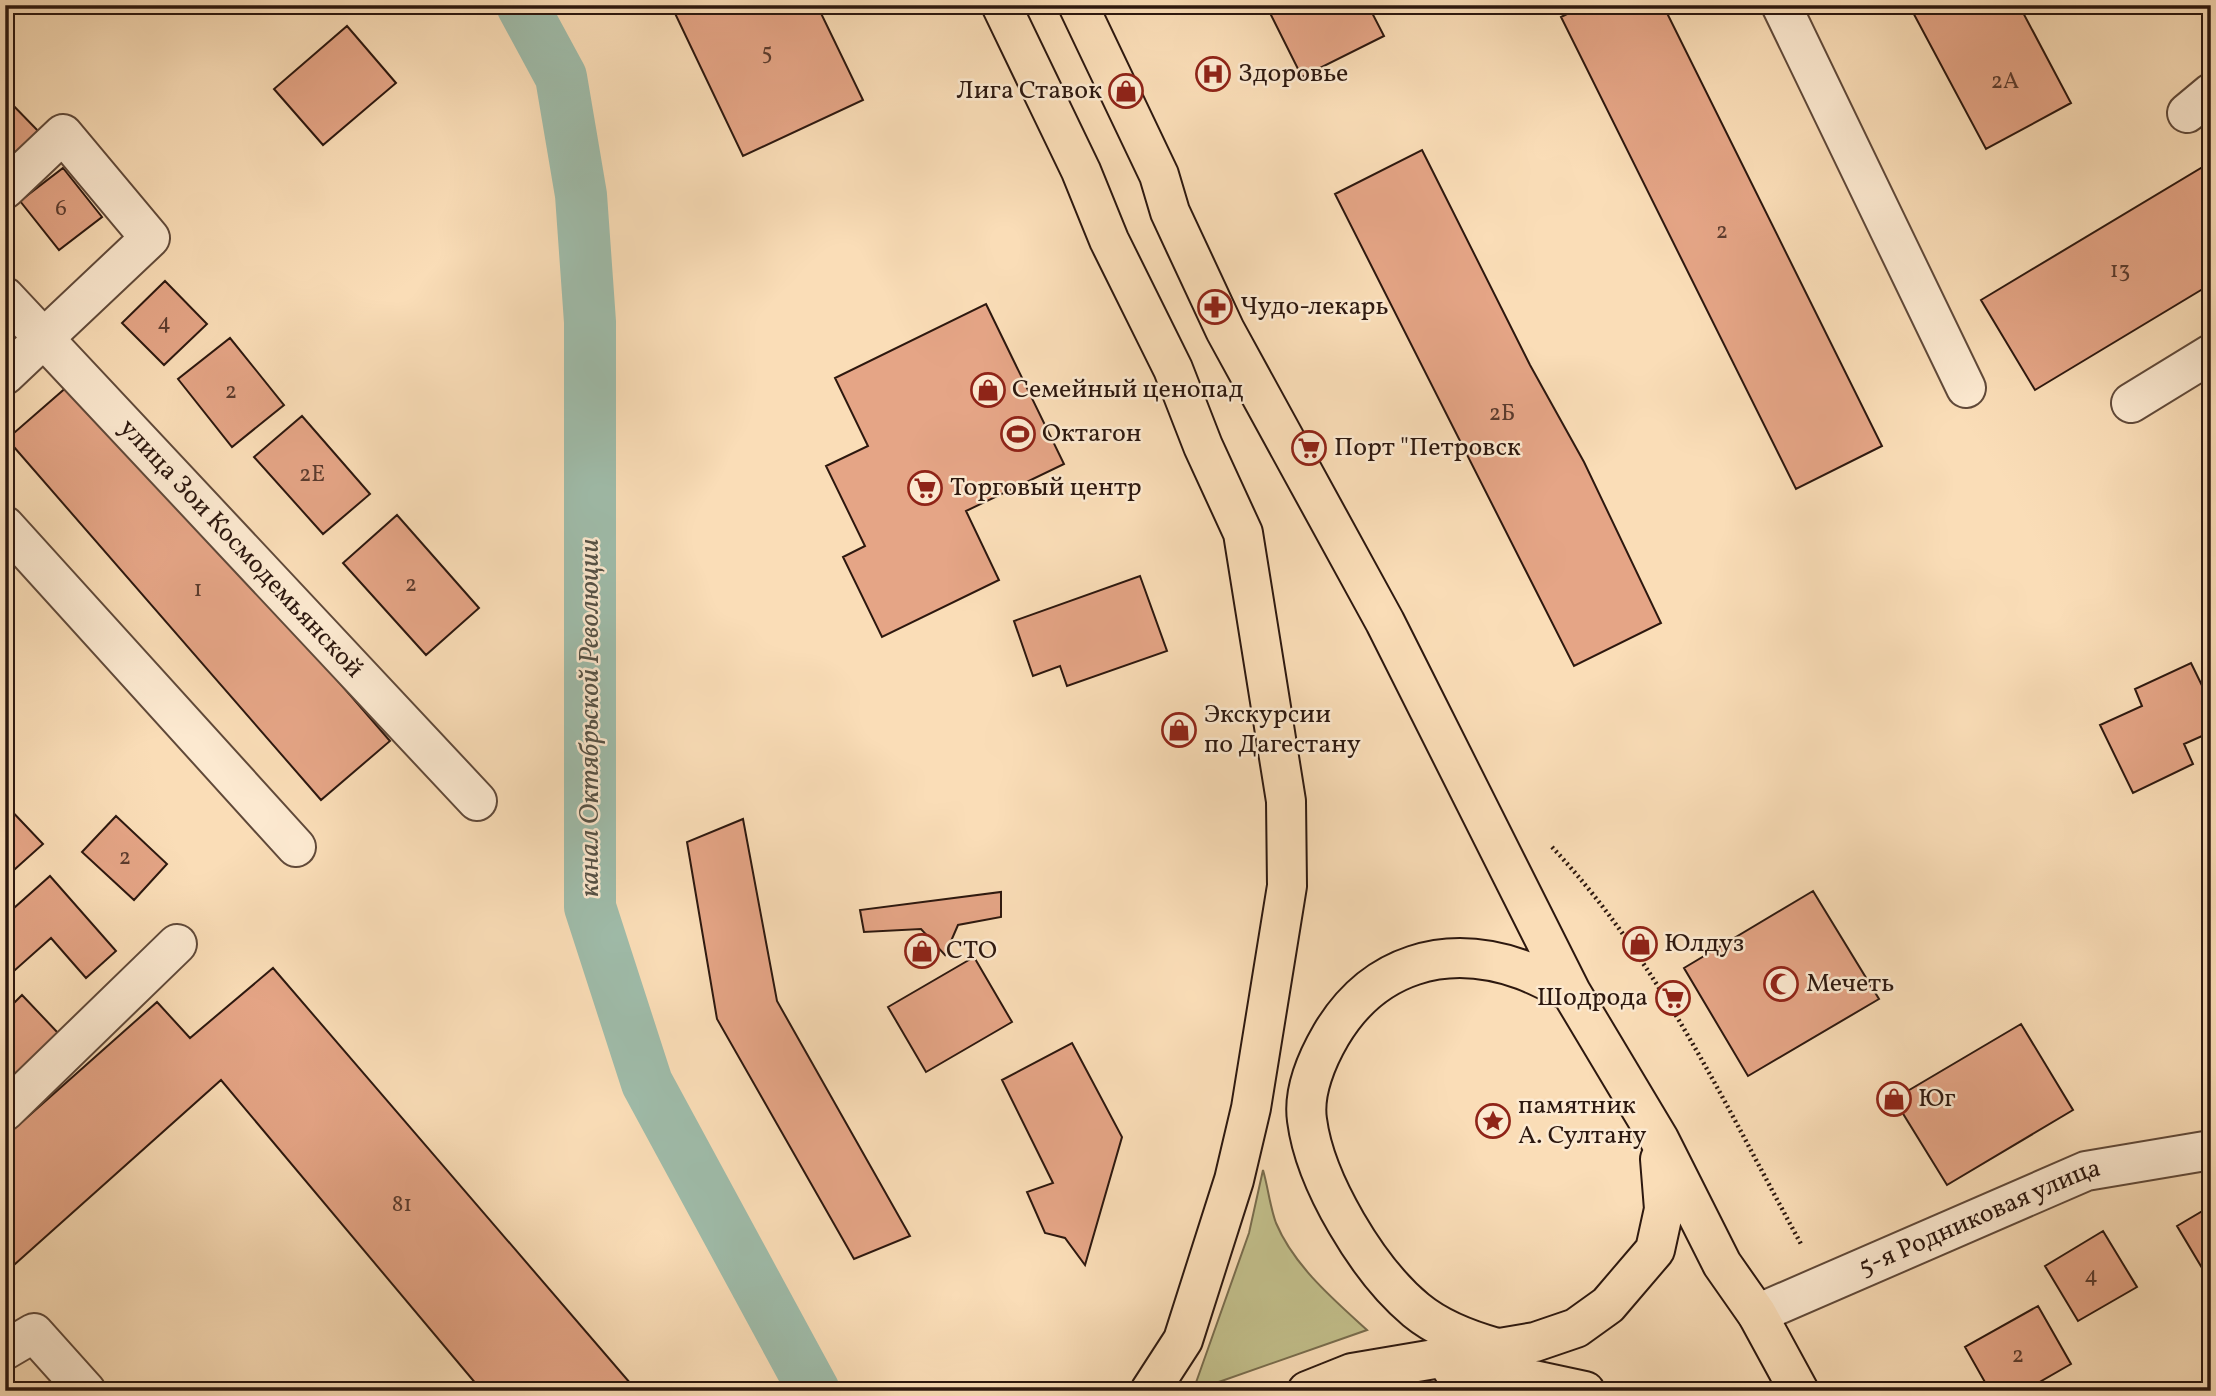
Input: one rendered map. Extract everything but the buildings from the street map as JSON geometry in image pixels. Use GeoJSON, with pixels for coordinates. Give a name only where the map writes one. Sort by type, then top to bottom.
{"type":"FeatureCollection","features":[{"type":"Feature","properties":{"kind":"main road"},"geometry":{"type":"LineString","coordinates":[[1001,5],[1081,171],[1109,240],[1173,369],[1203,446],[1243,533],[1286,801],[1287,886],[1251,1108],[1234,1180],[1183,1340],[1150,1391]]}},
{"type":"Feature","properties":{"kind":"main road"},"geometry":{"type":"LineString","coordinates":[[1078,5],[1159,175],[1170,212],[1225,330],[1385,622],[1571,992],[1659,1139],[1722,1264],[1757,1314],[1799,1391]]}},
{"type":"Feature","properties":{"kind":"main road"},"geometry":{"type":"LineString","coordinates":[[1251,1108],[1347,1009],[1379,980],[1421,962],[1463,958],[1521,969],[1571,992]]}},
{"type":"Feature","properties":{"kind":"main road"},"geometry":{"type":"LineString","coordinates":[[1269,995],[1322,1177],[1357,1243],[1415,1310],[1466,1339],[1482,1361],[1586,1391]]}},
{"type":"Feature","properties":{"kind":"main road"},"geometry":{"type":"LineString","coordinates":[[1306,1119],[1312,1077],[1322,1050],[1347,1009]]}},
{"type":"Feature","properties":{"kind":"main road"},"geometry":{"type":"LineString","coordinates":[[1308,1391],[1355,1376],[1482,1361],[1576,1328],[1608,1306],[1655,1250],[1664,1209],[1659,1139]]}},
{"type":"Feature","properties":{"kind":"street"},"geometry":{"type":"LineString","coordinates":[[1781,5],[1966,388]]}},
{"type":"Feature","properties":{"kind":"street"},"geometry":{"type":"LineString","coordinates":[[5,190],[63,134],[150,238],[5,375]]}},
{"type":"Feature","properties":{"kind":"street","name":"улица Зои Космодемьянской"},"geometry":{"type":"LineString","coordinates":[[5,297],[477,802]]}},
{"type":"Feature","properties":{"kind":"street"},"geometry":{"type":"LineString","coordinates":[[2131,403],[2211,354]]}},
{"type":"Feature","properties":{"kind":"street"},"geometry":{"type":"LineString","coordinates":[[5,526],[296,846]]}},
{"type":"Feature","properties":{"kind":"street"},"geometry":{"type":"LineString","coordinates":[[5,1111],[177,944]]}},
{"type":"Feature","properties":{"kind":"street","name":"5-я Родниковая улица"},"geometry":{"type":"LineString","coordinates":[[1757,1314],[2086,1171],[2211,1150]]}},
{"type":"Feature","properties":{"kind":"street"},"geometry":{"type":"LineString","coordinates":[[5,1350],[34,1334],[86,1391]]}},
{"type":"Feature","properties":{"kind":"path"},"geometry":{"type":"LineString","coordinates":[[1551,846],[1621,927],[1683,1026],[1823,1286]]}},
{"type":"Feature","properties":{"kind":"shaded area"},"geometry":{"type":"Polygon","coordinates":[[[1263,1170],[1276,1223],[1293,1254],[1341,1307],[1367,1330],[1193,1391],[1249,1233],[1263,1170]]]}},
{"type":"Feature","properties":{"kind":"waterway","name":"канал Октябрьской Революции"},"geometry":{"type":"LineString","coordinates":[[522,5],[561,77],[581,195],[590,322],[590,907],[647,1083],[814,1391]]}},
{"type":"Feature","properties":{"kind":"place","name":"Здоровье"},"geometry":{"type":"Point","coordinates":[1213,74]}},
{"type":"Feature","properties":{"kind":"place","name":"Лига Ставок"},"geometry":{"type":"Point","coordinates":[1126,91]}},
{"type":"Feature","properties":{"kind":"place","name":"Чудо-лекарь"},"geometry":{"type":"Point","coordinates":[1215,307]}},
{"type":"Feature","properties":{"kind":"place","name":"Семейный ценопад"},"geometry":{"type":"Point","coordinates":[988,390]}},
{"type":"Feature","properties":{"kind":"place","name":"Октагон"},"geometry":{"type":"Point","coordinates":[1018,434]}},
{"type":"Feature","properties":{"kind":"place","name":"Порт \"Петровск"},"geometry":{"type":"Point","coordinates":[1309,448]}},
{"type":"Feature","properties":{"kind":"place","name":"Торговый центр"},"geometry":{"type":"Point","coordinates":[925,488]}},
{"type":"Feature","properties":{"kind":"place","name":"Экскурсии по Дагестану"},"geometry":{"type":"Point","coordinates":[1179,730]}},
{"type":"Feature","properties":{"kind":"place","name":"Юлдуз"},"geometry":{"type":"Point","coordinates":[1640,944]}},
{"type":"Feature","properties":{"kind":"place","name":"СТО"},"geometry":{"type":"Point","coordinates":[922,951]}},
{"type":"Feature","properties":{"kind":"place","name":"Мечеть"},"geometry":{"type":"Point","coordinates":[1781,984]}},
{"type":"Feature","properties":{"kind":"place","name":"Шодрода"},"geometry":{"type":"Point","coordinates":[1673,998]}},
{"type":"Feature","properties":{"kind":"place","name":"Юг"},"geometry":{"type":"Point","coordinates":[1894,1099]}},
{"type":"Feature","properties":{"kind":"place","name":"памятник А. Султану"},"geometry":{"type":"Point","coordinates":[1493,1121]}}]}
